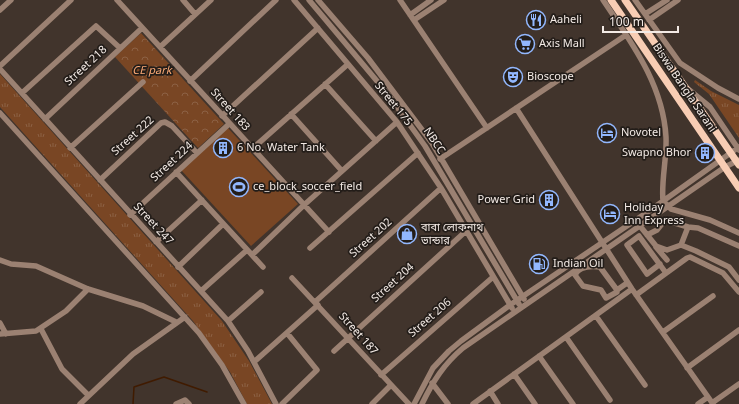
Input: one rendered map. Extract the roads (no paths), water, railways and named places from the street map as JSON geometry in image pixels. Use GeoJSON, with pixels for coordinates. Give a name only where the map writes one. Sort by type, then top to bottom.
{"type":"FeatureCollection","features":[{"type":"Feature","properties":{"kind":"main road","name":"Biswa Bangla Sarani"},"geometry":{"type":"LineString","coordinates":[[611,0],[739,188]]}},
{"type":"Feature","properties":{"kind":"main road","name":"Biswa Bangla Sarani"},"geometry":{"type":"LineString","coordinates":[[625,0],[738,162]]}},
{"type":"Feature","properties":{"kind":"street"},"geometry":{"type":"LineString","coordinates":[[0,10],[11,0]]}},
{"type":"Feature","properties":{"kind":"street"},"geometry":{"type":"LineString","coordinates":[[0,68],[71,0]]}},
{"type":"Feature","properties":{"kind":"street","name":"Street 183"},"geometry":{"type":"LineString","coordinates":[[117,0],[329,232]]}},
{"type":"Feature","properties":{"kind":"street"},"geometry":{"type":"LineString","coordinates":[[183,0],[195,14]]}},
{"type":"Feature","properties":{"kind":"street"},"geometry":{"type":"LineString","coordinates":[[160,47],[211,0]]}},
{"type":"Feature","properties":{"kind":"street"},"geometry":{"type":"LineString","coordinates":[[190,81],[276,0]]}},
{"type":"Feature","properties":{"kind":"street","name":"Street 175"},"geometry":{"type":"LineString","coordinates":[[294,0],[397,122],[440,188],[514,312]]}},
{"type":"Feature","properties":{"kind":"street","name":"NBCC"},"geometry":{"type":"LineString","coordinates":[[310,0],[386,93],[435,161],[521,307]]}},
{"type":"Feature","properties":{"kind":"street"},"geometry":{"type":"LineString","coordinates":[[318,0],[368,58],[442,157],[527,303]]}},
{"type":"Feature","properties":{"kind":"street"},"geometry":{"type":"LineString","coordinates":[[400,0],[487,128]]}},
{"type":"Feature","properties":{"kind":"street"},"geometry":{"type":"LineString","coordinates":[[410,15],[431,0]]}},
{"type":"Feature","properties":{"kind":"street"},"geometry":{"type":"LineString","coordinates":[[414,20],[444,0]]}},
{"type":"Feature","properties":{"kind":"street"},"geometry":{"type":"LineString","coordinates":[[603,0],[626,35],[651,78],[663,113],[666,149],[663,201],[667,207],[710,220],[739,233]]}},
{"type":"Feature","properties":{"kind":"street"},"geometry":{"type":"LineString","coordinates":[[635,0],[682,65],[739,99]]}},
{"type":"Feature","properties":{"kind":"street"},"geometry":{"type":"LineString","coordinates":[[645,14],[667,0]]}},
{"type":"Feature","properties":{"kind":"street"},"geometry":{"type":"LineString","coordinates":[[649,20],[678,0]]}},
{"type":"Feature","properties":{"kind":"street"},"geometry":{"type":"LineString","coordinates":[[22,93],[96,26],[120,48]]}},
{"type":"Feature","properties":{"kind":"street","name":"Street 218"},"geometry":{"type":"LineString","coordinates":[[45,119],[142,28]]}},
{"type":"Feature","properties":{"kind":"street"},"geometry":{"type":"LineString","coordinates":[[222,116],[318,28]]}},
{"type":"Feature","properties":{"kind":"street"},"geometry":{"type":"LineString","coordinates":[[435,161],[626,35]]}},
{"type":"Feature","properties":{"kind":"street"},"geometry":{"type":"LineString","coordinates":[[252,149],[347,64]]}},
{"type":"Feature","properties":{"kind":"street","name":"Street 247"},"geometry":{"type":"LineString","coordinates":[[0,68],[70,148],[228,321],[254,362],[276,404]]}},
{"type":"Feature","properties":{"kind":"street"},"geometry":{"type":"LineString","coordinates":[[70,148],[143,82]]}},
{"type":"Feature","properties":{"kind":"street"},"geometry":{"type":"LineString","coordinates":[[325,84],[376,141]]}},
{"type":"Feature","properties":{"kind":"street"},"geometry":{"type":"LineString","coordinates":[[414,404],[431,372],[449,351],[517,301],[663,201],[730,152],[738,148],[710,106],[687,89]]}},
{"type":"Feature","properties":{"kind":"street"},"geometry":{"type":"LineString","coordinates":[[516,108],[627,282],[713,404],[739,384]]}},
{"type":"Feature","properties":{"kind":"street"},"geometry":{"type":"LineString","coordinates":[[0,113],[185,316],[222,365],[244,404]]}},
{"type":"Feature","properties":{"kind":"street"},"geometry":{"type":"LineString","coordinates":[[291,114],[342,171]]}},
{"type":"Feature","properties":{"kind":"street","name":"Street 222"},"geometry":{"type":"LineString","coordinates":[[100,180],[161,123],[165,122],[172,126],[197,153]]}},
{"type":"Feature","properties":{"kind":"street"},"geometry":{"type":"LineString","coordinates":[[252,255],[304,205],[397,122]]}},
{"type":"Feature","properties":{"kind":"street","name":"Street 224"},"geometry":{"type":"LineString","coordinates":[[130,214],[229,124]]}},
{"type":"Feature","properties":{"kind":"street"},"geometry":{"type":"LineString","coordinates":[[310,248],[418,153]]}},
{"type":"Feature","properties":{"kind":"street"},"geometry":{"type":"LineString","coordinates":[[422,404],[432,383],[447,362],[456,354],[606,248],[725,167],[738,162]]}},
{"type":"Feature","properties":{"kind":"street"},"geometry":{"type":"LineString","coordinates":[[176,172],[263,267]]}},
{"type":"Feature","properties":{"kind":"street","name":"Street 202"},"geometry":{"type":"LineString","coordinates":[[254,362],[287,333],[440,188]]}},
{"type":"Feature","properties":{"kind":"street"},"geometry":{"type":"LineString","coordinates":[[156,242],[202,200]]}},
{"type":"Feature","properties":{"kind":"street"},"geometry":{"type":"LineString","coordinates":[[647,235],[657,230],[665,220],[688,227],[698,228],[739,246]]}},
{"type":"Feature","properties":{"kind":"street"},"geometry":{"type":"LineString","coordinates":[[178,267],[223,224]]}},
{"type":"Feature","properties":{"kind":"street"},"geometry":{"type":"LineString","coordinates":[[640,226],[667,260]]}},
{"type":"Feature","properties":{"kind":"street"},"geometry":{"type":"LineString","coordinates":[[681,246],[688,227]]}},
{"type":"Feature","properties":{"kind":"street","name":"Street 204"},"geometry":{"type":"LineString","coordinates":[[334,351],[466,231]]}},
{"type":"Feature","properties":{"kind":"street"},"geometry":{"type":"LineString","coordinates":[[632,231],[636,238]]}},
{"type":"Feature","properties":{"kind":"street"},"geometry":{"type":"LineString","coordinates":[[624,236],[629,244],[627,245],[647,274],[660,264]]}},
{"type":"Feature","properties":{"kind":"street"},"geometry":{"type":"LineString","coordinates":[[629,244],[639,236],[666,273]]}},
{"type":"Feature","properties":{"kind":"street"},"geometry":{"type":"LineString","coordinates":[[656,246],[667,250],[681,246],[696,251],[729,268],[739,280]]}},
{"type":"Feature","properties":{"kind":"street"},"geometry":{"type":"LineString","coordinates":[[201,291],[247,250]]}},
{"type":"Feature","properties":{"kind":"street"},"geometry":{"type":"LineString","coordinates":[[636,295],[690,257],[724,273],[739,292]]}},
{"type":"Feature","properties":{"kind":"street"},"geometry":{"type":"LineString","coordinates":[[0,260],[11,264],[36,266],[88,289],[143,306],[176,322]]}},
{"type":"Feature","properties":{"kind":"street"},"geometry":{"type":"LineString","coordinates":[[617,290],[600,267],[581,268],[575,275],[583,286],[601,290],[606,298],[617,292],[617,290],[627,282]]}},
{"type":"Feature","properties":{"kind":"street","name":"Street 206"},"geometry":{"type":"LineString","coordinates":[[381,375],[493,277]]}},
{"type":"Feature","properties":{"kind":"street","name":"Street 187"},"geometry":{"type":"LineString","coordinates":[[292,278],[409,404]]}},
{"type":"Feature","properties":{"kind":"street"},"geometry":{"type":"LineString","coordinates":[[0,323],[3,334],[26,333],[41,329],[66,311],[88,289]]}},
{"type":"Feature","properties":{"kind":"street"},"geometry":{"type":"LineString","coordinates":[[473,404],[632,289]]}},
{"type":"Feature","properties":{"kind":"street"},"geometry":{"type":"LineString","coordinates":[[228,321],[261,292]]}},
{"type":"Feature","properties":{"kind":"street"},"geometry":{"type":"LineString","coordinates":[[663,332],[713,296]]}},
{"type":"Feature","properties":{"kind":"street"},"geometry":{"type":"LineString","coordinates":[[80,404],[133,354],[185,316]]}},
{"type":"Feature","properties":{"kind":"street"},"geometry":{"type":"LineString","coordinates":[[596,316],[645,385]]}},
{"type":"Feature","properties":{"kind":"street"},"geometry":{"type":"LineString","coordinates":[[41,329],[62,369],[88,395]]}},
{"type":"Feature","properties":{"kind":"street"},"geometry":{"type":"LineString","coordinates":[[687,368],[739,330]]}},
{"type":"Feature","properties":{"kind":"street"},"geometry":{"type":"LineString","coordinates":[[282,404],[315,374],[317,370],[287,333]]}},
{"type":"Feature","properties":{"kind":"street"},"geometry":{"type":"LineString","coordinates":[[566,337],[610,400]]}},
{"type":"Feature","properties":{"kind":"street"},"geometry":{"type":"LineString","coordinates":[[539,356],[573,404]]}},
{"type":"Feature","properties":{"kind":"street"},"geometry":{"type":"LineString","coordinates":[[514,374],[535,404]]}},
{"type":"Feature","properties":{"kind":"street"},"geometry":{"type":"LineString","coordinates":[[432,383],[448,404]]}},
{"type":"Feature","properties":{"kind":"street"},"geometry":{"type":"LineString","coordinates":[[372,404],[391,385]]}},
{"type":"Feature","properties":{"kind":"street"},"geometry":{"type":"LineString","coordinates":[[490,391],[498,404]]}},
{"type":"Feature","properties":{"kind":"street"},"geometry":{"type":"LineString","coordinates":[[698,404],[708,397]]}},
{"type":"Feature","properties":{"kind":"street"},"geometry":{"type":"LineString","coordinates":[[176,404],[186,400],[189,404]]}},
{"type":"Feature","properties":{"kind":"waterway"},"geometry":{"type":"LineString","coordinates":[[133,404],[134,387],[164,377],[207,392]]}},
{"type":"Feature","properties":{"kind":"place","name":"Aaheli"},"geometry":{"type":"Point","coordinates":[536,20]}},
{"type":"Feature","properties":{"kind":"place","name":"Axis Mall"},"geometry":{"type":"Point","coordinates":[525,44]}},
{"type":"Feature","properties":{"kind":"place","name":"Bioscope"},"geometry":{"type":"Point","coordinates":[513,77]}},
{"type":"Feature","properties":{"kind":"place","name":"Novotel"},"geometry":{"type":"Point","coordinates":[607,133]}},
{"type":"Feature","properties":{"kind":"place","name":"6 No. Water Tank"},"geometry":{"type":"Point","coordinates":[223,148]}},
{"type":"Feature","properties":{"kind":"place","name":"Swapno Bhor"},"geometry":{"type":"Point","coordinates":[705,153]}},
{"type":"Feature","properties":{"kind":"place","name":"ce_block_soccer_field"},"geometry":{"type":"Point","coordinates":[239,187]}},
{"type":"Feature","properties":{"kind":"place","name":"Power Grid"},"geometry":{"type":"Point","coordinates":[549,200]}},
{"type":"Feature","properties":{"kind":"place","name":"Holiday Inn Express"},"geometry":{"type":"Point","coordinates":[610,214]}},
{"type":"Feature","properties":{"kind":"place","name":"বাবা লোকনাথ ভান্ডার"},"geometry":{"type":"Point","coordinates":[407,234]}},
{"type":"Feature","properties":{"kind":"place","name":"Indian Oil"},"geometry":{"type":"Point","coordinates":[539,264]}},
{"type":"Feature","properties":{"kind":"park label","name":"CE park"},"geometry":{"type":"Point","coordinates":[152,71]}}]}
